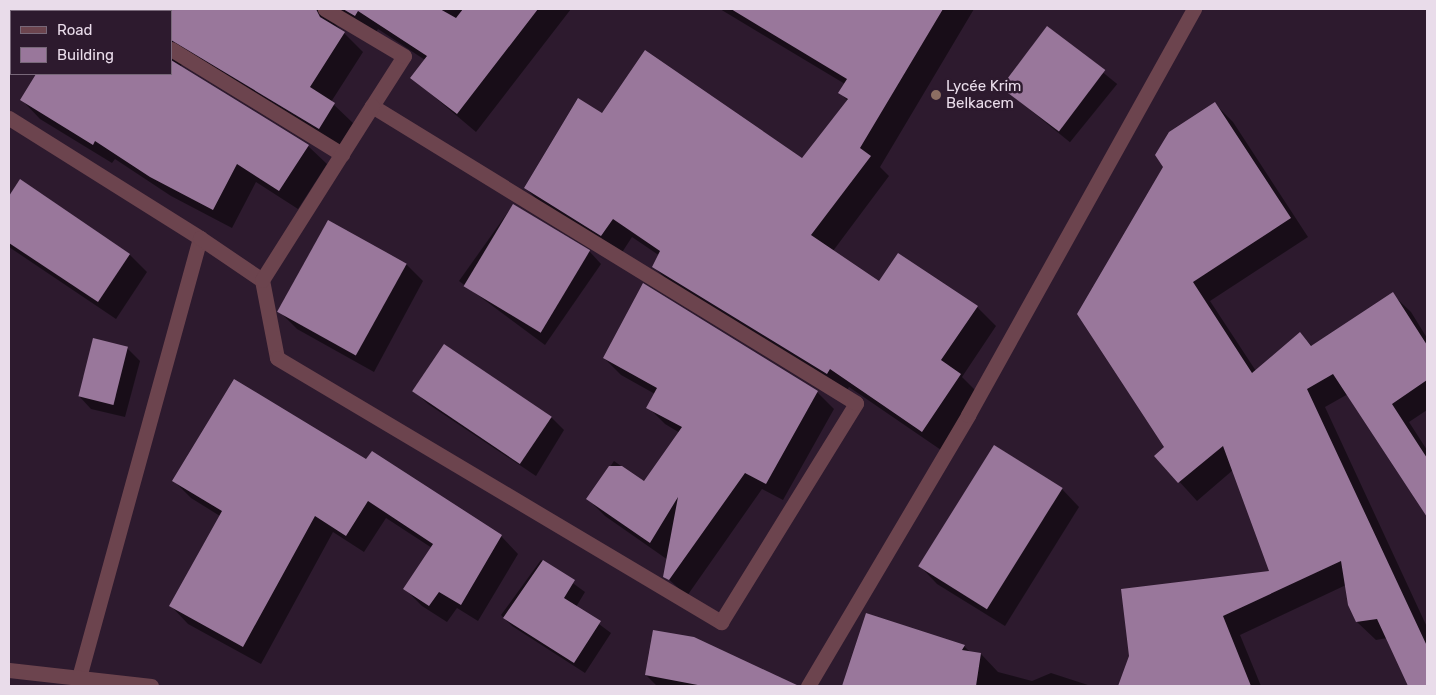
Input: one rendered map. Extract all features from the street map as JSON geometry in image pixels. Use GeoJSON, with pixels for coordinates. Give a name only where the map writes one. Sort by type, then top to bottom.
{"type":"FeatureCollection","features":[{"type":"Feature","properties":{"kind":"street"},"geometry":{"type":"LineString","coordinates":[[325,9],[404,56],[372,106],[262,280],[277,358],[721,622],[856,403],[372,106]]}},
{"type":"Feature","properties":{"kind":"street"},"geometry":{"type":"LineString","coordinates":[[808,686],[968,416],[1194,9]]}},
{"type":"Feature","properties":{"kind":"street"},"geometry":{"type":"LineString","coordinates":[[172,49],[342,154]]}},
{"type":"Feature","properties":{"kind":"street"},"geometry":{"type":"LineString","coordinates":[[9,118],[200,238],[262,280]]}},
{"type":"Feature","properties":{"kind":"street"},"geometry":{"type":"LineString","coordinates":[[79,676],[200,238]]}},
{"type":"Feature","properties":{"kind":"street"},"geometry":{"type":"LineString","coordinates":[[9,670],[79,676],[151,686]]}},
{"type":"Feature","properties":{"kind":"building"},"geometry":{"type":"Polygon","coordinates":[[[316,9],[320,17],[345,32],[310,87],[335,103],[319,129],[172,41],[171,10],[316,9]]]}},
{"type":"Feature","properties":{"kind":"building"},"geometry":{"type":"Polygon","coordinates":[[[343,9],[440,9],[456,18],[463,9],[538,9],[457,114],[410,78],[427,56],[358,11],[355,16],[343,9]]]}},
{"type":"Feature","properties":{"kind":"building"},"geometry":{"type":"Polygon","coordinates":[[[731,9],[943,9],[860,148],[871,156],[811,235],[879,281],[898,253],[978,306],[941,360],[961,374],[922,432],[830,369],[827,374],[652,267],[660,251],[613,219],[601,236],[524,188],[578,98],[602,113],[645,50],[802,158],[848,99],[838,93],[847,79],[731,9]]]}},
{"type":"Feature","properties":{"kind":"building"},"geometry":{"type":"Polygon","coordinates":[[[1047,26],[1105,70],[1059,131],[1001,87],[1047,26]]]}},
{"type":"Feature","properties":{"kind":"building"},"geometry":{"type":"Polygon","coordinates":[[[172,61],[309,145],[279,191],[237,164],[213,210],[150,177],[95,141],[93,145],[20,100],[35,75],[172,75],[172,61]]]}},
{"type":"Feature","properties":{"kind":"building"},"geometry":{"type":"Polygon","coordinates":[[[1215,102],[1291,218],[1193,282],[1252,373],[1300,332],[1311,346],[1393,292],[1427,345],[1427,380],[1392,404],[1427,458],[1427,517],[1333,374],[1307,389],[1427,646],[1427,686],[1408,686],[1377,619],[1356,622],[1348,605],[1341,561],[1223,616],[1251,686],[1118,686],[1129,656],[1121,589],[1269,571],[1223,446],[1178,483],[1154,456],[1164,447],[1077,314],[1163,167],[1155,155],[1169,132],[1215,102]]]}},
{"type":"Feature","properties":{"kind":"building"},"geometry":{"type":"Polygon","coordinates":[[[20,179],[130,254],[98,302],[9,243],[9,196],[20,179]]]}},
{"type":"Feature","properties":{"kind":"building"},"geometry":{"type":"Polygon","coordinates":[[[513,204],[590,250],[541,333],[464,286],[513,204]]]}},
{"type":"Feature","properties":{"kind":"building"},"geometry":{"type":"Polygon","coordinates":[[[328,220],[407,264],[356,355],[277,312],[328,220]]]}},
{"type":"Feature","properties":{"kind":"building"},"geometry":{"type":"Polygon","coordinates":[[[643,283],[818,391],[766,484],[745,473],[669,580],[663,577],[678,497],[650,543],[586,499],[609,466],[622,466],[644,481],[682,427],[646,408],[657,388],[603,358],[643,283]]]}},
{"type":"Feature","properties":{"kind":"building"},"geometry":{"type":"Polygon","coordinates":[[[93,338],[128,347],[113,405],[78,396],[93,338]]]}},
{"type":"Feature","properties":{"kind":"building"},"geometry":{"type":"Polygon","coordinates":[[[444,344],[552,417],[520,464],[412,391],[444,344]]]}},
{"type":"Feature","properties":{"kind":"building"},"geometry":{"type":"Polygon","coordinates":[[[234,379],[366,459],[372,451],[502,535],[461,605],[439,592],[429,606],[403,589],[433,544],[368,501],[346,536],[315,516],[243,647],[169,606],[222,511],[172,481],[234,379]]]}},
{"type":"Feature","properties":{"kind":"building"},"geometry":{"type":"Polygon","coordinates":[[[994,445],[1063,488],[987,609],[918,566],[994,445]]]}},
{"type":"Feature","properties":{"kind":"building"},"geometry":{"type":"Polygon","coordinates":[[[543,560],[575,580],[564,598],[601,621],[574,663],[503,618],[543,560]]]}},
{"type":"Feature","properties":{"kind":"building"},"geometry":{"type":"Polygon","coordinates":[[[866,613],[965,645],[962,650],[981,653],[976,686],[842,686],[866,613]]]}},
{"type":"Feature","properties":{"kind":"building"},"geometry":{"type":"Polygon","coordinates":[[[653,630],[694,637],[799,686],[703,686],[645,675],[653,630]]]}},
{"type":"Feature","properties":{"kind":"place","name":"Lycée Krim Belkacem"},"geometry":{"type":"Point","coordinates":[936,95]}}]}
